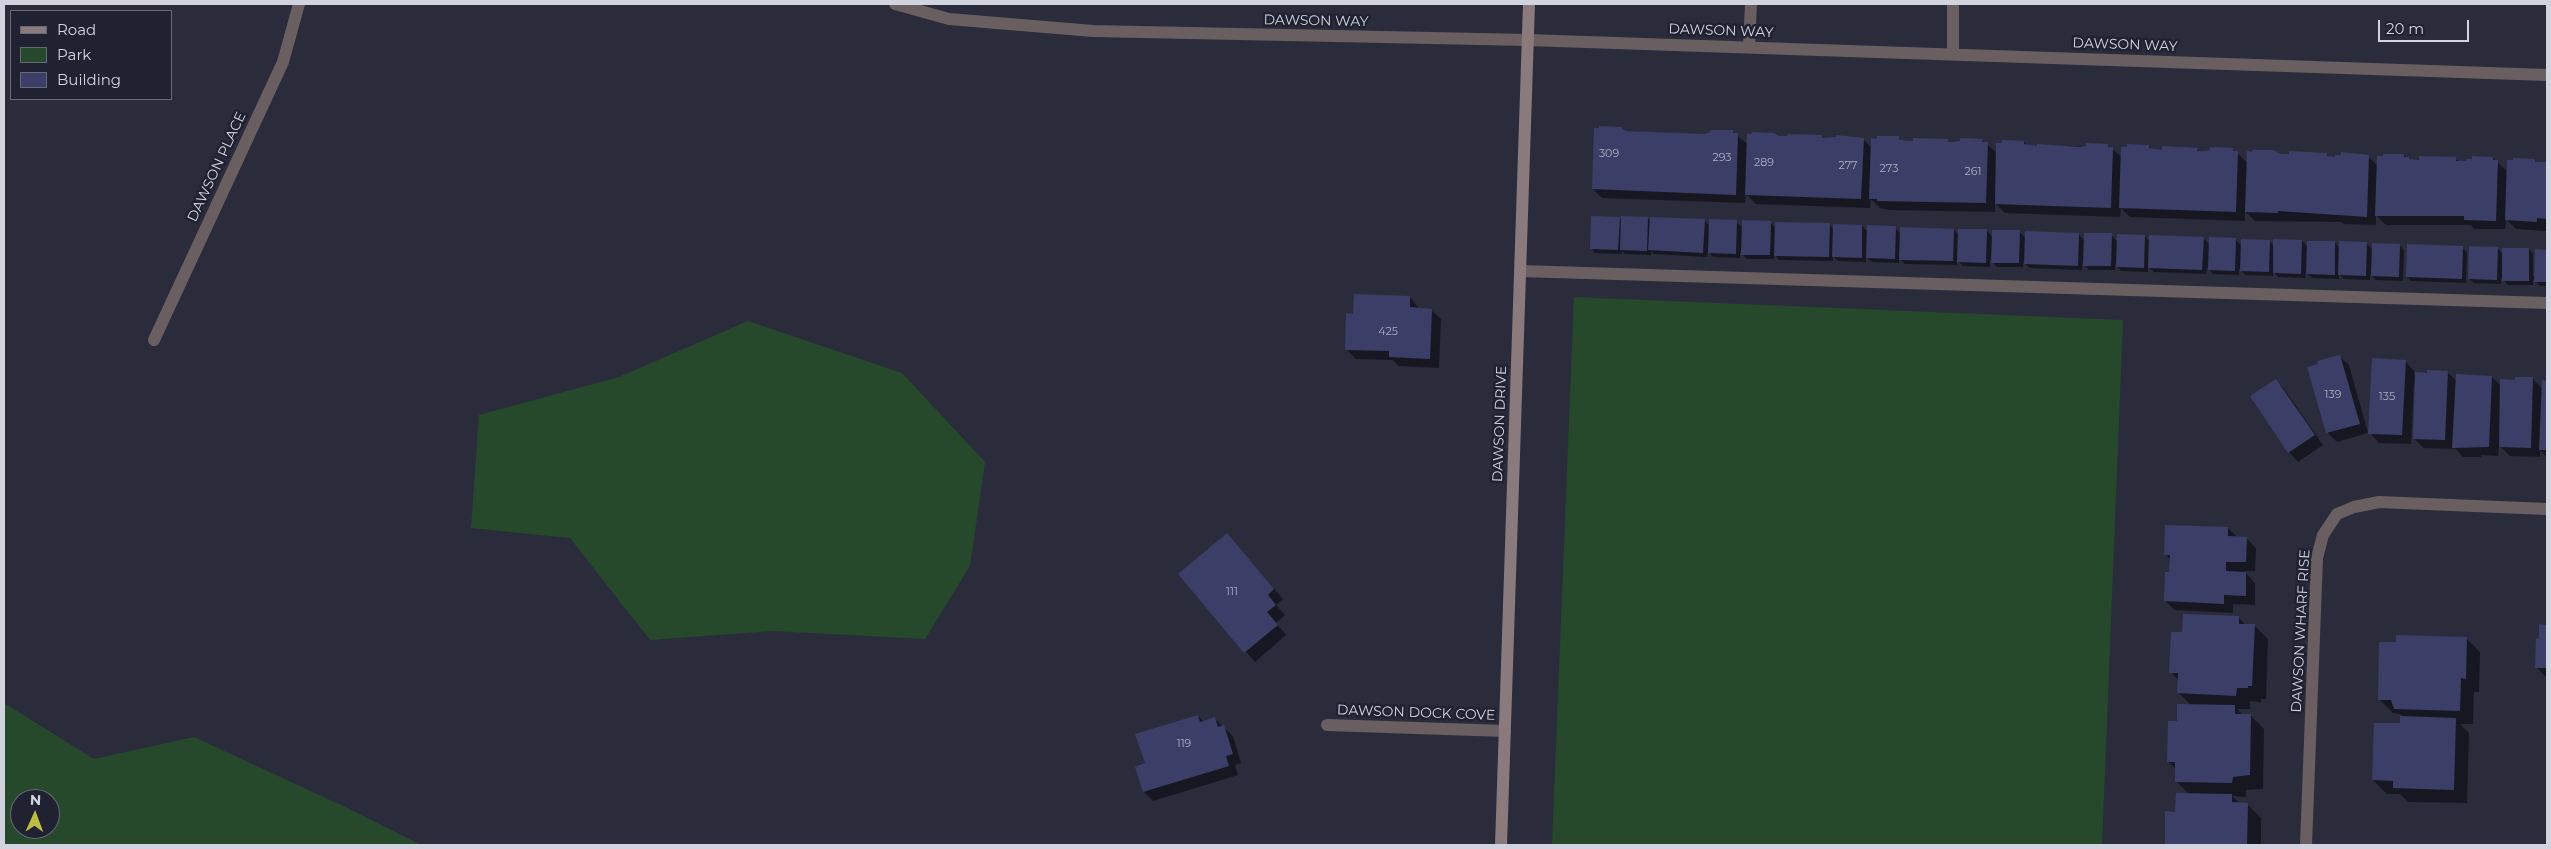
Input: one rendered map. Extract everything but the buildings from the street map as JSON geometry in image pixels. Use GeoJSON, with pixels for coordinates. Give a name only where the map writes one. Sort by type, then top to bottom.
{"type":"FeatureCollection","features":[{"type":"Feature","properties":{"kind":"street","name":"DAWSON PLACE"},"geometry":{"type":"LineString","coordinates":[[154,340],[283,62],[299,4]]}},
{"type":"Feature","properties":{"kind":"street","name":"DAWSON WAY"},"geometry":{"type":"LineString","coordinates":[[895,4],[949,19],[1093,32],[1528,40],[2547,75]]}},
{"type":"Feature","properties":{"kind":"street","name":"DAWSON DRIVE"},"geometry":{"type":"LineString","coordinates":[[1501,845],[1529,4]]}},
{"type":"Feature","properties":{"kind":"street"},"geometry":{"type":"LineString","coordinates":[[1749,47],[1751,4]]}},
{"type":"Feature","properties":{"kind":"street"},"geometry":{"type":"LineString","coordinates":[[1952,54],[1953,4]]}},
{"type":"Feature","properties":{"kind":"street"},"geometry":{"type":"LineString","coordinates":[[1521,271],[2547,304]]}},
{"type":"Feature","properties":{"kind":"street","name":"DAWSON WHARF RISE"},"geometry":{"type":"LineString","coordinates":[[2306,845],[2317,558],[2323,535],[2337,514],[2354,507],[2379,502],[2547,508]]}},
{"type":"Feature","properties":{"kind":"street","name":"DAWSON DOCK COVE"},"geometry":{"type":"LineString","coordinates":[[1327,725],[1505,731]]}},
{"type":"Feature","properties":{"kind":"green space"},"geometry":{"type":"Polygon","coordinates":[[[1574,297],[2123,320],[2102,845],[1552,845],[1574,297]]]}},
{"type":"Feature","properties":{"kind":"green space"},"geometry":{"type":"Polygon","coordinates":[[[748,321],[902,373],[985,462],[970,566],[925,639],[773,631],[650,640],[570,538],[471,528],[479,415],[619,377],[748,321]]]}},
{"type":"Feature","properties":{"kind":"green space"},"geometry":{"type":"Polygon","coordinates":[[[4,703],[94,759],[194,737],[343,806],[421,845],[4,845],[4,703]]]}}]}
